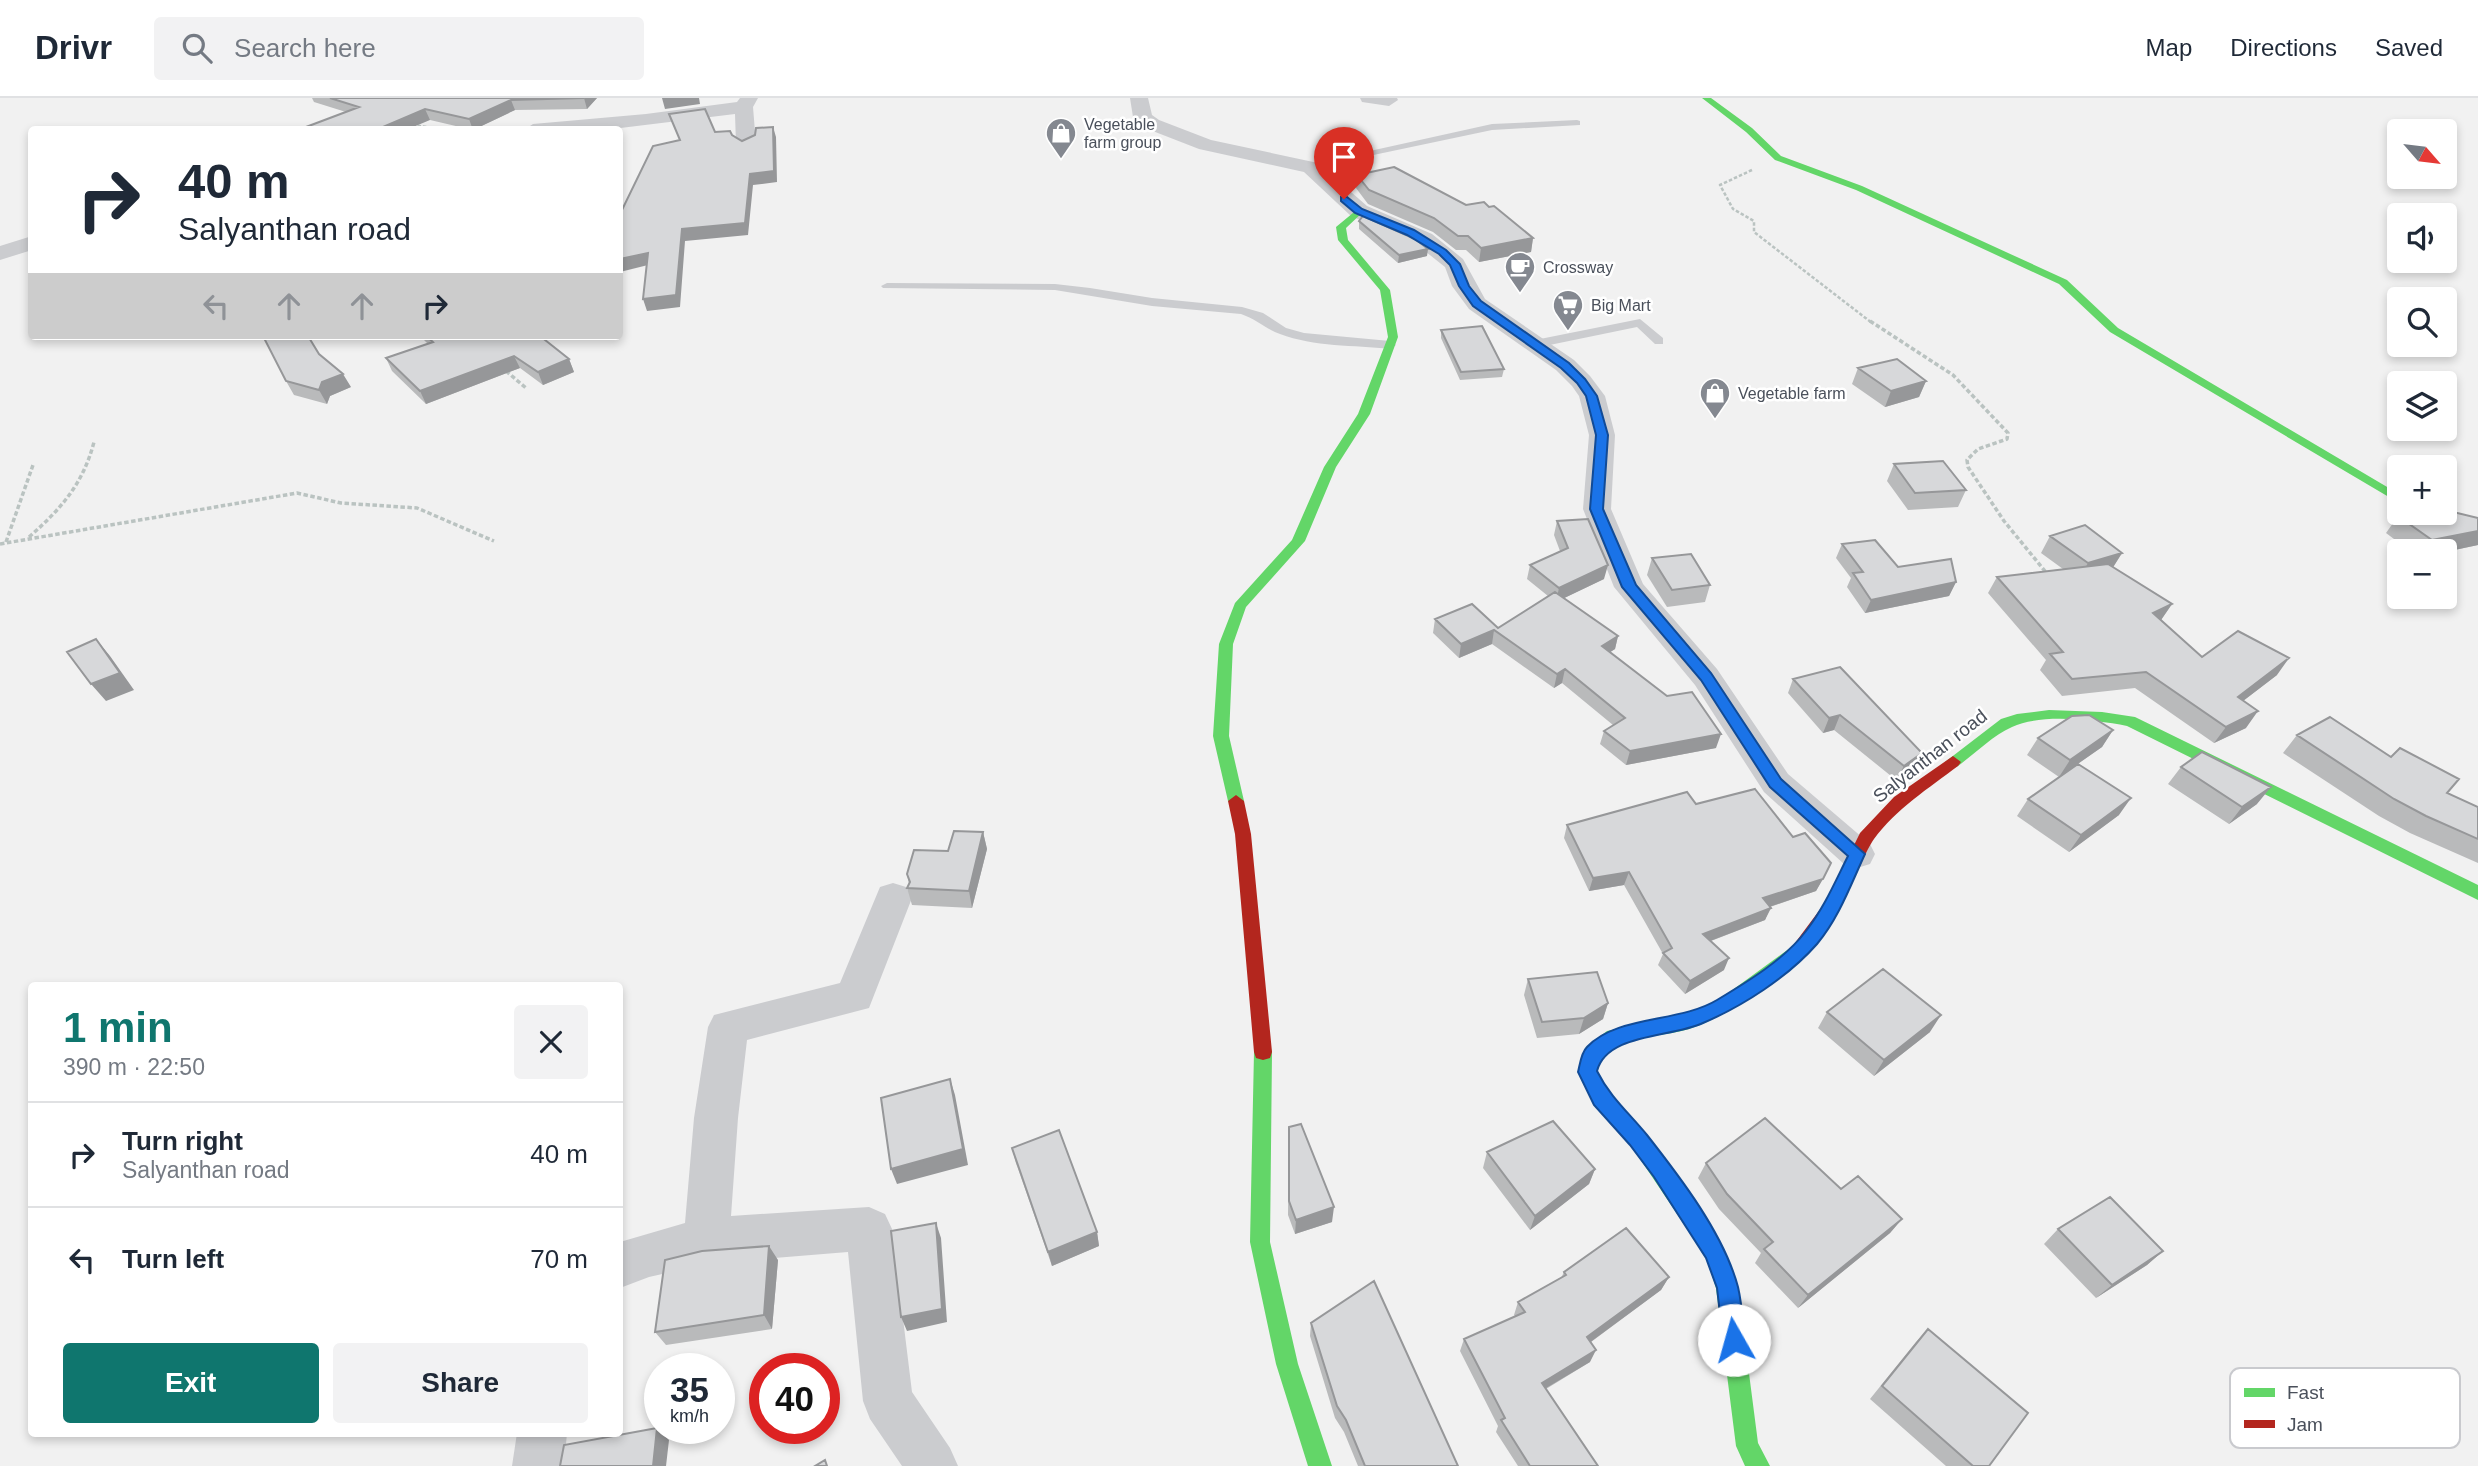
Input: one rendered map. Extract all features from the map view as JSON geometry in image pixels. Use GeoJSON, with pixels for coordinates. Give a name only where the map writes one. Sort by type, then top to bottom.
{"type":"FeatureCollection","features":[{"type":"Feature","properties":{"kind":"street"},"geometry":{"type":"LineString","coordinates":[[1139,98],[1143,117],[1152,124],[1226,150],[1307,166],[1359,211],[1415,235],[1442,252],[1455,264],[1464,286],[1477,304],[1565,365],[1581,381],[1592,396],[1602,435],[1597,509],[1629,587],[1706,677],[1776,783],[1857,854]]}},
{"type":"Feature","properties":{"kind":"street"},"geometry":{"type":"LineString","coordinates":[[1369,98],[1389,100]]}},
{"type":"Feature","properties":{"kind":"street"},"geometry":{"type":"LineString","coordinates":[[1706,98],[1749,130],[1778,158],[1859,188],[2063,282],[2113,330],[2387,492]]}},
{"type":"Feature","properties":{"kind":"street"},"geometry":{"type":"LineString","coordinates":[[578,126],[646,120],[746,102],[746,144]]}},
{"type":"Feature","properties":{"kind":"street"},"geometry":{"type":"LineString","coordinates":[[1320,1466],[1287,1364],[1260,1242],[1263,1043],[1242,834],[1221,736],[1226,644],[1240,606],[1298,541],[1330,467],[1364,414],[1393,337],[1385,290],[1343,240],[1341,227],[1359,211]]}},
{"type":"Feature","properties":{"kind":"street"},"geometry":{"type":"LineString","coordinates":[[0,253],[28,243]]}},
{"type":"Feature","properties":{"kind":"street","name":"Salyanthan road"},"geometry":{"type":"LineString","coordinates":[[1758,1466],[1747,1446],[1727,1288],[1715,1252],[1652,1158],[1601,1099],[1588,1072],[1592,1053],[1614,1037],[1687,1022],[1722,1007],[1780,967],[1811,938],[1834,904],[1866,837],[1900,801],[2007,722],[2035,717],[2101,715],[2130,720],[2478,893]]}},
{"type":"Feature","properties":{"kind":"street"},"geometry":{"type":"LineString","coordinates":[[706,1240],[716,1118],[728,1027],[855,996],[893,898]]}},
{"type":"Feature","properties":{"kind":"street"},"geometry":{"type":"LineString","coordinates":[[623,1264],[706,1240],[869,1228],[888,1401],[932,1466]]}},
{"type":"Feature","properties":{"kind":"street"},"geometry":{"type":"LineString","coordinates":[[537,1466],[541,1437]]}},
{"type":"Feature","properties":{"kind":"lane"},"geometry":{"type":"LineString","coordinates":[[1307,166],[1492,127],[1577,123]]}},
{"type":"Feature","properties":{"kind":"lane"},"geometry":{"type":"LineString","coordinates":[[887,286],[1055,287],[1090,290],[1152,302],[1242,311],[1259,316],[1282,331],[1303,337],[1390,345]]}},
{"type":"Feature","properties":{"kind":"lane"},"geometry":{"type":"LineString","coordinates":[[1535,344],[1640,323],[1659,341]]}},
{"type":"Feature","properties":{"kind":"path"},"geometry":{"type":"LineString","coordinates":[[406,125],[414,126]]}},
{"type":"Feature","properties":{"kind":"path"},"geometry":{"type":"LineString","coordinates":[[1778,158],[1720,185],[1733,209],[1755,221],[1754,232],[1875,325],[1953,375],[2008,433],[2007,439],[1972,454],[1968,467],[2004,522],[2053,581]]}},
{"type":"Feature","properties":{"kind":"path"},"geometry":{"type":"LineString","coordinates":[[506,371],[526,388]]}},
{"type":"Feature","properties":{"kind":"path"},"geometry":{"type":"LineString","coordinates":[[29,538],[66,506],[85,477],[94,442]]}},
{"type":"Feature","properties":{"kind":"path"},"geometry":{"type":"LineString","coordinates":[[6,543],[33,465]]}},
{"type":"Feature","properties":{"kind":"path"},"geometry":{"type":"LineString","coordinates":[[0,544],[297,493],[341,503],[417,508],[494,541]]}},
{"type":"Feature","properties":{"kind":"building"},"geometry":{"type":"Polygon","coordinates":[[[330,98],[584,98],[511,100],[469,119],[425,109],[385,126],[309,126],[359,107],[330,98]]]}},
{"type":"Feature","properties":{"kind":"building"},"geometry":{"type":"Polygon","coordinates":[[[705,109],[715,132],[730,131],[742,141],[755,135],[756,128],[773,127],[774,171],[750,174],[745,223],[682,229],[676,295],[643,299],[648,253],[623,258],[623,208],[653,146],[680,140],[669,114],[705,109]]]}},
{"type":"Feature","properties":{"kind":"building"},"geometry":{"type":"Polygon","coordinates":[[[1394,167],[1466,205],[1484,202],[1489,207],[1494,206],[1533,238],[1481,248],[1468,236],[1458,236],[1434,218],[1369,190],[1357,175],[1394,167]]]}},
{"type":"Feature","properties":{"kind":"building"},"geometry":{"type":"Polygon","coordinates":[[[1363,216],[1415,239],[1428,249],[1399,255],[1359,221],[1363,216]]]}},
{"type":"Feature","properties":{"kind":"building"},"geometry":{"type":"Polygon","coordinates":[[[1482,326],[1504,369],[1461,372],[1441,330],[1482,326]]]}},
{"type":"Feature","properties":{"kind":"building"},"geometry":{"type":"Polygon","coordinates":[[[265,340],[310,340],[319,354],[343,374],[322,382],[319,390],[286,381],[265,340]]]}},
{"type":"Feature","properties":{"kind":"building"},"geometry":{"type":"Polygon","coordinates":[[[431,340],[545,340],[569,359],[538,372],[514,356],[420,391],[386,358],[433,342],[431,340]]]}},
{"type":"Feature","properties":{"kind":"building"},"geometry":{"type":"Polygon","coordinates":[[[1897,359],[1926,381],[1891,391],[1858,368],[1897,359]]]}},
{"type":"Feature","properties":{"kind":"building"},"geometry":{"type":"Polygon","coordinates":[[[1943,461],[1966,490],[1915,493],[1894,464],[1943,461]]]}},
{"type":"Feature","properties":{"kind":"building"},"geometry":{"type":"Polygon","coordinates":[[[2457,513],[2478,518],[2478,531],[2431,539],[2411,525],[2457,525],[2457,513]]]}},
{"type":"Feature","properties":{"kind":"building"},"geometry":{"type":"Polygon","coordinates":[[[1588,519],[1608,565],[1559,588],[1530,565],[1568,548],[1557,521],[1588,519]]]}},
{"type":"Feature","properties":{"kind":"building"},"geometry":{"type":"Polygon","coordinates":[[[2085,525],[2122,553],[2088,563],[2050,536],[2085,525]]]}},
{"type":"Feature","properties":{"kind":"building"},"geometry":{"type":"Polygon","coordinates":[[[1875,540],[1898,567],[1951,559],[1956,582],[1871,600],[1853,573],[1863,572],[1842,544],[1875,540]]]}},
{"type":"Feature","properties":{"kind":"building"},"geometry":{"type":"Polygon","coordinates":[[[1691,554],[1710,585],[1672,590],[1652,558],[1691,554]]]}},
{"type":"Feature","properties":{"kind":"building"},"geometry":{"type":"Polygon","coordinates":[[[2108,564],[2172,604],[2153,613],[2202,657],[2238,631],[2289,658],[2238,697],[2258,711],[2226,727],[2146,672],[2072,679],[2050,654],[2063,652],[1997,577],[2108,564]]]}},
{"type":"Feature","properties":{"kind":"building"},"geometry":{"type":"Polygon","coordinates":[[[1555,592],[1618,636],[1602,646],[1667,696],[1692,692],[1721,734],[1630,751],[1604,731],[1625,718],[1565,669],[1557,674],[1494,630],[1461,644],[1435,619],[1472,604],[1498,628],[1555,592]]]}},
{"type":"Feature","properties":{"kind":"building"},"geometry":{"type":"Polygon","coordinates":[[[96,639],[120,673],[91,684],[67,652],[96,639]]]}},
{"type":"Feature","properties":{"kind":"building"},"geometry":{"type":"Polygon","coordinates":[[[1840,667],[1922,753],[1904,766],[1840,715],[1829,718],[1793,679],[1840,667]]]}},
{"type":"Feature","properties":{"kind":"building"},"geometry":{"type":"Polygon","coordinates":[[[2089,715],[2113,730],[2070,760],[2038,738],[2072,716],[2089,715]]]}},
{"type":"Feature","properties":{"kind":"building"},"geometry":{"type":"Polygon","coordinates":[[[2330,717],[2391,757],[2400,748],[2459,779],[2447,793],[2478,807],[2478,839],[2394,799],[2297,735],[2330,717]]]}},
{"type":"Feature","properties":{"kind":"building"},"geometry":{"type":"Polygon","coordinates":[[[2202,752],[2271,787],[2242,807],[2181,767],[2202,752]]]}},
{"type":"Feature","properties":{"kind":"building"},"geometry":{"type":"Polygon","coordinates":[[[2078,764],[2131,798],[2081,835],[2028,799],[2078,764]]]}},
{"type":"Feature","properties":{"kind":"building"},"geometry":{"type":"Polygon","coordinates":[[[1755,789],[1793,837],[1805,833],[1831,863],[1823,879],[1763,898],[1771,908],[1703,934],[1729,958],[1690,981],[1663,953],[1672,948],[1629,872],[1593,878],[1567,825],[1687,792],[1696,804],[1755,789]]]}},
{"type":"Feature","properties":{"kind":"building"},"geometry":{"type":"Polygon","coordinates":[[[954,831],[983,832],[969,891],[907,888],[910,882],[907,874],[914,850],[948,851],[954,831]]]}},
{"type":"Feature","properties":{"kind":"building"},"geometry":{"type":"Polygon","coordinates":[[[1883,969],[1941,1015],[1884,1060],[1827,1012],[1883,969]]]}},
{"type":"Feature","properties":{"kind":"building"},"geometry":{"type":"Polygon","coordinates":[[[1597,972],[1608,1003],[1584,1018],[1542,1022],[1528,979],[1597,972]]]}},
{"type":"Feature","properties":{"kind":"building"},"geometry":{"type":"Polygon","coordinates":[[[950,1079],[963,1149],[891,1169],[881,1098],[950,1079]]]}},
{"type":"Feature","properties":{"kind":"building"},"geometry":{"type":"Polygon","coordinates":[[[1765,1118],[1841,1189],[1858,1176],[1902,1219],[1808,1295],[1764,1249],[1773,1242],[1727,1194],[1706,1163],[1765,1118]]]}},
{"type":"Feature","properties":{"kind":"building"},"geometry":{"type":"Polygon","coordinates":[[[1553,1121],[1595,1169],[1535,1216],[1487,1152],[1553,1121]]]}},
{"type":"Feature","properties":{"kind":"building"},"geometry":{"type":"Polygon","coordinates":[[[1301,1124],[1334,1207],[1296,1220],[1289,1201],[1289,1127],[1301,1124]]]}},
{"type":"Feature","properties":{"kind":"building"},"geometry":{"type":"Polygon","coordinates":[[[1059,1130],[1097,1232],[1048,1252],[1012,1148],[1059,1130]]]}},
{"type":"Feature","properties":{"kind":"building"},"geometry":{"type":"Polygon","coordinates":[[[2110,1197],[2163,1251],[2112,1285],[2058,1229],[2110,1197]]]}},
{"type":"Feature","properties":{"kind":"building"},"geometry":{"type":"Polygon","coordinates":[[[936,1223],[942,1309],[901,1317],[891,1231],[936,1223]]]}},
{"type":"Feature","properties":{"kind":"building"},"geometry":{"type":"Polygon","coordinates":[[[1626,1228],[1669,1277],[1587,1337],[1596,1350],[1542,1383],[1598,1466],[1530,1466],[1501,1420],[1505,1418],[1464,1339],[1525,1312],[1518,1302],[1566,1275],[1564,1272],[1626,1228]]]}},
{"type":"Feature","properties":{"kind":"building"},"geometry":{"type":"Polygon","coordinates":[[[769,1246],[764,1315],[655,1332],[665,1260],[702,1251],[769,1246]]]}},
{"type":"Feature","properties":{"kind":"building"},"geometry":{"type":"Polygon","coordinates":[[[1374,1281],[1458,1466],[1365,1466],[1346,1420],[1337,1406],[1311,1323],[1374,1281]]]}},
{"type":"Feature","properties":{"kind":"building"},"geometry":{"type":"Polygon","coordinates":[[[1928,1329],[2028,1413],[1989,1466],[1973,1466],[1882,1386],[1928,1329]]]}},
{"type":"Feature","properties":{"kind":"building"},"geometry":{"type":"Polygon","coordinates":[[[644,1430],[644,1444],[655,1444],[653,1466],[560,1466],[564,1445],[623,1437],[623,1434],[644,1430]]]}},
{"type":"Feature","properties":{"kind":"building"},"geometry":{"type":"Polygon","coordinates":[[[825,1460],[827,1466],[815,1466],[825,1460]]]}},
{"type":"Feature","properties":{"kind":"traffic: fast"},"geometry":{"type":"LineString","coordinates":[[1706,98],[1749,130],[1778,158],[1859,188],[2063,282],[2114,330],[2387,492]]}},
{"type":"Feature","properties":{"kind":"traffic: fast"},"geometry":{"type":"LineString","coordinates":[[1236,801],[1221,736],[1226,644],[1240,606],[1298,541],[1330,467],[1364,414],[1393,337],[1385,290],[1343,240],[1341,227],[1359,211]]}},
{"type":"Feature","properties":{"kind":"traffic: fast"},"geometry":{"type":"LineString","coordinates":[[1953,762],[1992,732],[2017,719],[2067,715],[2130,721],[2478,893]]}},
{"type":"Feature","properties":{"kind":"traffic: fast"},"geometry":{"type":"LineString","coordinates":[[1758,1466],[1747,1446],[1727,1288],[1715,1252],[1637,1138],[1601,1099],[1588,1072],[1593,1053],[1614,1037],[1687,1022],[1722,1007],[1780,966],[1801,947]]}},
{"type":"Feature","properties":{"kind":"traffic: fast"},"geometry":{"type":"LineString","coordinates":[[1263,1052],[1260,1242],[1287,1364],[1320,1466]]}},
{"type":"Feature","properties":{"kind":"traffic: jam"},"geometry":{"type":"LineString","coordinates":[[1801,947],[1811,938],[1834,904],[1866,837],[1900,801],[1953,762]]}},
{"type":"Feature","properties":{"kind":"traffic: jam"},"geometry":{"type":"LineString","coordinates":[[1236,801],[1243,834],[1263,1052]]}},
{"type":"Feature","properties":{"kind":"place","name":"Vegetable farm group"},"geometry":{"type":"Point","coordinates":[1061,160]}},
{"type":"Feature","properties":{"kind":"place","name":"Crossway"},"geometry":{"type":"Point","coordinates":[1520,294]}},
{"type":"Feature","properties":{"kind":"place","name":"Big Mart"},"geometry":{"type":"Point","coordinates":[1568,332]}},
{"type":"Feature","properties":{"kind":"place","name":"Vegetable farm"},"geometry":{"type":"Point","coordinates":[1715,420]}},
{"type":"Feature","properties":{"kind":"route"},"geometry":{"type":"LineString","coordinates":[[1344,199],[1359,211],[1410,232],[1442,252],[1455,264],[1464,286],[1477,304],[1565,365],[1581,381],[1592,396],[1602,435],[1597,509],[1629,587],[1706,677],[1776,783],[1857,854],[1834,904],[1811,938],[1780,967],[1722,1007],[1687,1022],[1614,1037],[1592,1053],[1588,1072],[1601,1099],[1637,1138],[1715,1252],[1727,1288],[1734,1340]]}}]}
